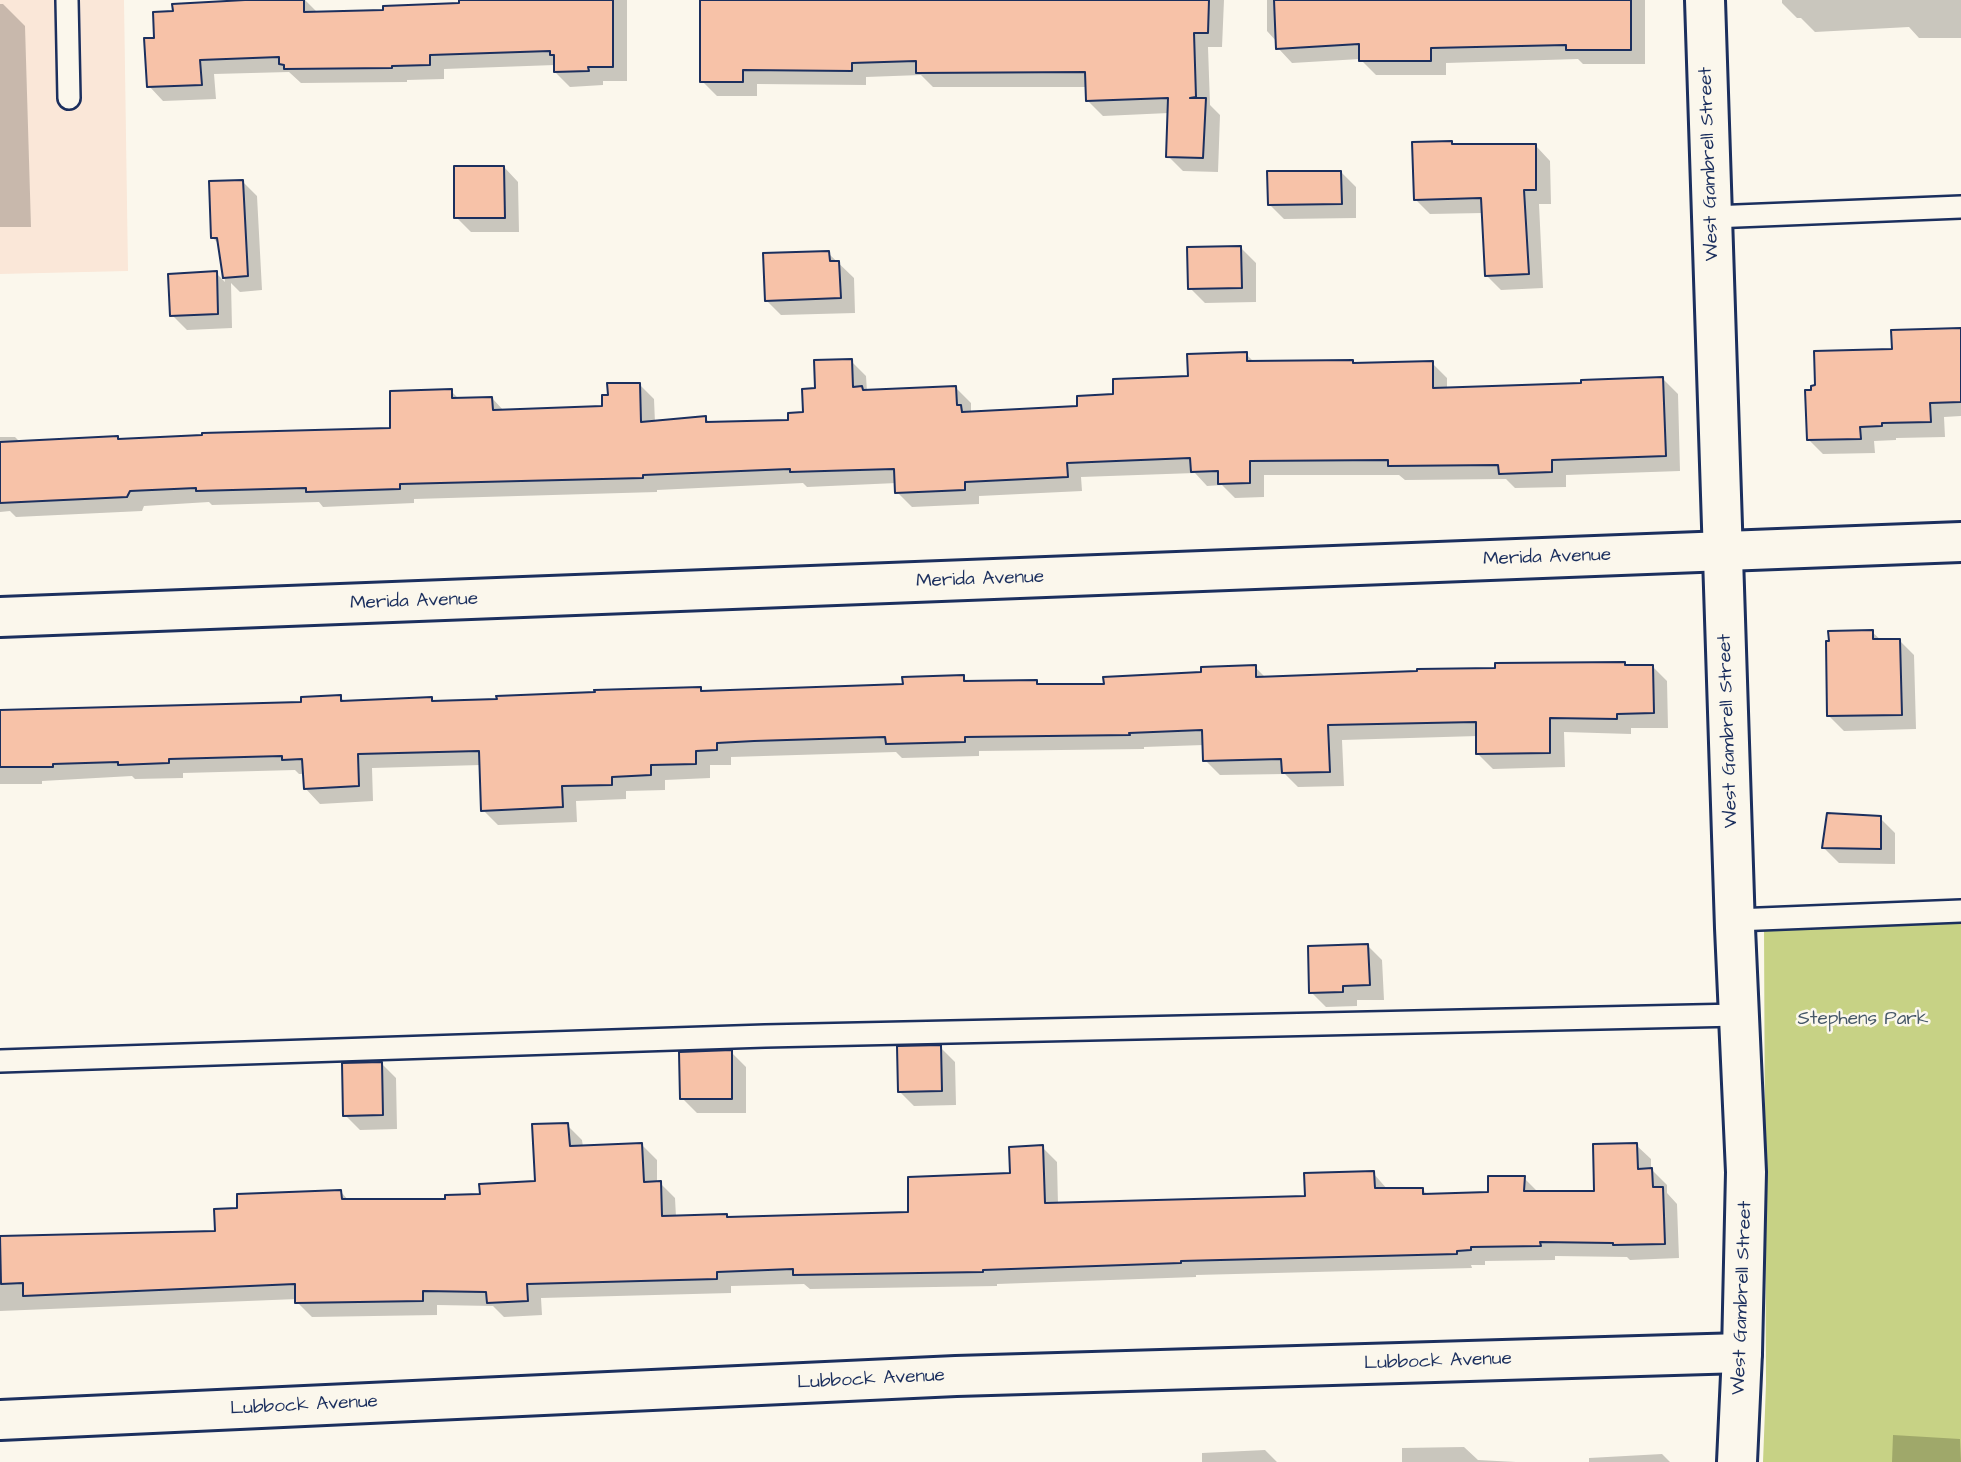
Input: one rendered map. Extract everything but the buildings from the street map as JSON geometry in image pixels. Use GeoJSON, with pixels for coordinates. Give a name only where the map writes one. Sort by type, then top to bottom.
{"type":"FeatureCollection","features":[{"type":"Feature","properties":{"kind":"street","name":"West Gambrell Street"},"geometry":{"type":"LineString","coordinates":[[1705,0],[1735,920],[1746,1172],[1737,1462]]}},
{"type":"Feature","properties":{"kind":"street","name":"Merida Avenue"},"geometry":{"type":"LineString","coordinates":[[0,618],[1961,542]]}},
{"type":"Feature","properties":{"kind":"street","name":"Lubbock Avenue"},"geometry":{"type":"LineString","coordinates":[[0,1420],[956,1376],[1742,1353]]}},
{"type":"Feature","properties":{"kind":"lane"},"geometry":{"type":"LineString","coordinates":[[67,0],[69,98]]}},
{"type":"Feature","properties":{"kind":"lane"},"geometry":{"type":"LineString","coordinates":[[1712,217],[1961,207]]}},
{"type":"Feature","properties":{"kind":"lane"},"geometry":{"type":"LineString","coordinates":[[1735,920],[1961,911]]}},
{"type":"Feature","properties":{"kind":"lane"},"geometry":{"type":"LineString","coordinates":[[0,1061],[751,1036],[1739,1014]]}},
{"type":"Feature","properties":{"kind":"shaded area"},"geometry":{"type":"Polygon","coordinates":[[[0,0],[124,0],[128,271],[0,274],[0,0]]]}},
{"type":"Feature","properties":{"kind":"green space","name":"Stephens Park"},"geometry":{"type":"Polygon","coordinates":[[[1961,916],[1961,1462],[1763,1462],[1766,1384],[1764,925],[1961,916]]]}}]}
